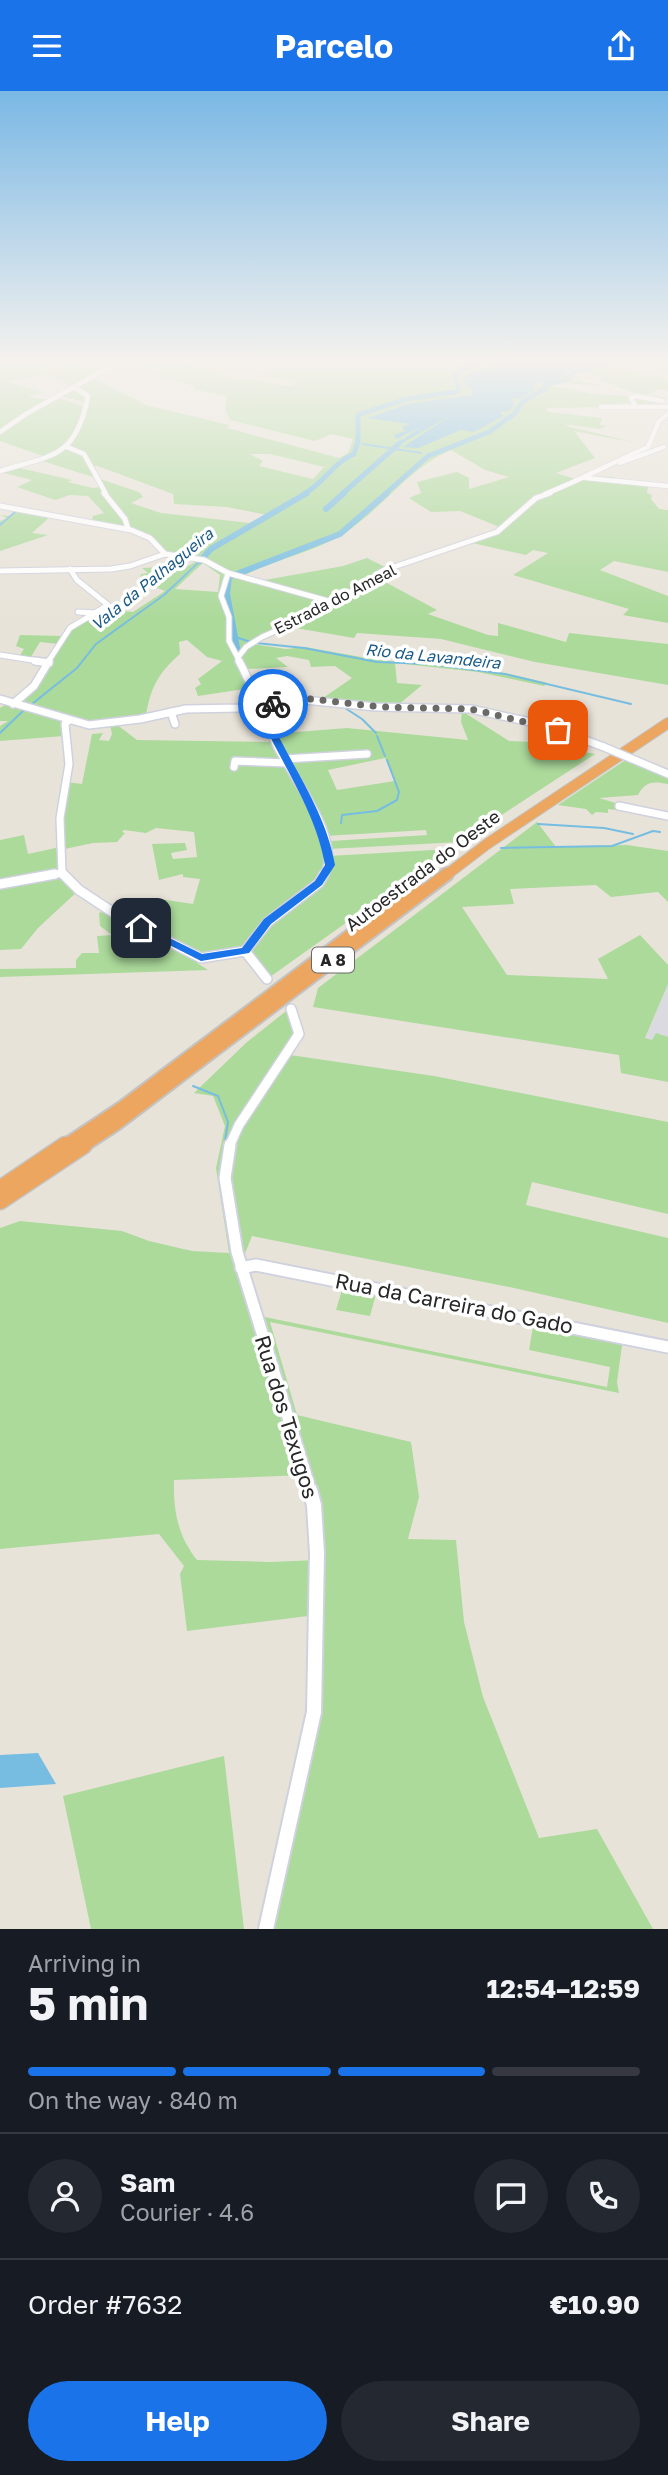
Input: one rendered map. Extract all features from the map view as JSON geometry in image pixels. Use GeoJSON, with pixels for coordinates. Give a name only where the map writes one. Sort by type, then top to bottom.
{"type":"FeatureCollection","features":[{"type":"Feature","properties":{"kind":"highway","name":"Autoestrada do Oeste"},"geometry":{"type":"LineString","coordinates":[[0,1189],[123,1107],[456,856],[668,715]]}},
{"type":"Feature","properties":{"kind":"highway","name":"Autoestrada do Oeste"},"geometry":{"type":"LineString","coordinates":[[0,1201],[116,1124],[487,844],[668,723]]}},
{"type":"Feature","properties":{"kind":"street"},"geometry":{"type":"LineString","coordinates":[[0,471],[61,453],[67,447],[85,456],[104,492],[125,519],[128,529]]}},
{"type":"Feature","properties":{"kind":"street"},"geometry":{"type":"LineString","coordinates":[[612,463],[648,447],[667,447]]}},
{"type":"Feature","properties":{"kind":"street"},"geometry":{"type":"LineString","coordinates":[[612,463],[628,461],[667,447]]}},
{"type":"Feature","properties":{"kind":"street","name":"Estrada do Ameal"},"geometry":{"type":"LineString","coordinates":[[239,656],[246,647],[262,637],[365,584],[382,571],[497,532],[536,498],[586,478],[612,463]]}},
{"type":"Feature","properties":{"kind":"street"},"geometry":{"type":"LineString","coordinates":[[586,478],[668,485]]}},
{"type":"Feature","properties":{"kind":"street"},"geometry":{"type":"LineString","coordinates":[[0,506],[128,529],[150,538],[165,554]]}},
{"type":"Feature","properties":{"kind":"street"},"geometry":{"type":"LineString","coordinates":[[0,571],[130,566],[165,554],[201,560],[231,574],[332,602]]}},
{"type":"Feature","properties":{"kind":"street"},"geometry":{"type":"LineString","coordinates":[[13,704],[36,686],[63,636],[72,625],[108,605],[74,579],[70,569]]}},
{"type":"Feature","properties":{"kind":"street"},"geometry":{"type":"LineString","coordinates":[[68,721],[65,724],[69,764],[59,840],[62,873],[79,890],[117,915],[201,958],[246,951],[268,922],[319,883],[330,865],[325,836],[286,761],[228,637],[229,617],[222,603],[221,589],[231,574]]}},
{"type":"Feature","properties":{"kind":"street"},"geometry":{"type":"LineString","coordinates":[[78,612],[97,613]]}},
{"type":"Feature","properties":{"kind":"street"},"geometry":{"type":"LineString","coordinates":[[0,655],[49,663]]}},
{"type":"Feature","properties":{"kind":"street"},"geometry":{"type":"LineString","coordinates":[[0,699],[68,721],[98,724],[171,712],[261,706],[311,699],[381,707],[476,710],[544,725],[668,774]]}},
{"type":"Feature","properties":{"kind":"street"},"geometry":{"type":"LineString","coordinates":[[171,712],[175,724]]}},
{"type":"Feature","properties":{"kind":"street"},"geometry":{"type":"LineString","coordinates":[[234,767],[235,761],[286,761],[367,754]]}},
{"type":"Feature","properties":{"kind":"street"},"geometry":{"type":"LineString","coordinates":[[619,806],[668,816]]}},
{"type":"Feature","properties":{"kind":"street"},"geometry":{"type":"LineString","coordinates":[[0,884],[62,873]]}},
{"type":"Feature","properties":{"kind":"street"},"geometry":{"type":"LineString","coordinates":[[246,951],[267,979]]}},
{"type":"Feature","properties":{"kind":"street","name":"Rua dos Texugos"},"geometry":{"type":"LineString","coordinates":[[266,1929],[313,1722],[317,1553],[314,1505],[306,1475],[241,1268],[231,1218],[226,1156],[234,1132],[299,1034],[291,1009]]}},
{"type":"Feature","properties":{"kind":"street","name":"Rua da Carreira do Gado"},"geometry":{"type":"LineString","coordinates":[[241,1268],[257,1265],[668,1347]]}},
{"type":"Feature","properties":{"kind":"shaded area"},"geometry":{"type":"Polygon","coordinates":[[[668,984],[668,1045],[645,1039],[668,984]]]}},
{"type":"Feature","properties":{"kind":"green space"},"geometry":{"type":"Polygon","coordinates":[[[17,447],[297,447],[339,458],[348,453],[350,447],[586,447],[595,458],[556,473],[579,480],[577,482],[587,479],[600,482],[588,478],[591,476],[615,477],[608,482],[636,483],[637,486],[648,487],[647,493],[652,495],[651,499],[659,509],[668,510],[668,572],[614,561],[600,570],[668,596],[668,623],[623,615],[629,609],[513,575],[548,553],[533,550],[526,555],[468,542],[502,528],[460,511],[431,512],[409,498],[421,493],[417,482],[457,472],[469,478],[469,489],[509,477],[485,470],[451,450],[423,466],[346,532],[321,545],[243,576],[265,580],[343,566],[367,558],[387,568],[374,576],[437,610],[428,614],[488,635],[498,636],[498,623],[566,642],[569,633],[668,644],[668,685],[535,662],[441,639],[357,633],[354,638],[284,626],[253,644],[286,649],[305,647],[378,660],[459,667],[510,674],[548,683],[544,686],[478,672],[395,663],[397,683],[422,685],[397,706],[323,698],[352,678],[335,666],[311,667],[309,660],[287,656],[276,658],[288,667],[247,669],[257,691],[245,671],[251,688],[198,696],[195,688],[201,684],[198,679],[222,661],[207,657],[187,640],[179,642],[180,654],[156,682],[146,716],[86,723],[21,704],[43,676],[58,644],[40,642],[29,660],[18,658],[24,649],[16,646],[20,635],[63,636],[82,621],[106,619],[112,613],[103,611],[105,609],[133,612],[165,591],[153,586],[138,588],[141,574],[148,573],[142,568],[188,566],[200,559],[166,553],[150,538],[137,532],[83,520],[92,520],[93,516],[104,513],[88,496],[70,495],[55,500],[17,487],[32,480],[0,472],[15,467],[72,480],[68,482],[93,488],[102,487],[96,478],[39,460],[46,457],[17,447]],[[250,454],[263,461],[259,466],[313,479],[324,467],[270,454],[250,454]],[[95,465],[97,478],[139,492],[143,497],[131,503],[161,513],[250,523],[267,515],[227,507],[174,504],[173,494],[95,465]],[[203,563],[175,589],[218,592],[220,575],[203,563]]]}},
{"type":"Feature","properties":{"kind":"green space"},"geometry":{"type":"Polygon","coordinates":[[[18,509],[52,515],[32,533],[48,535],[0,551],[0,521],[7,518],[0,515],[10,516],[18,509]]]}},
{"type":"Feature","properties":{"kind":"green space"},"geometry":{"type":"Polygon","coordinates":[[[7,704],[60,720],[64,736],[0,741],[0,726],[8,721],[0,721],[0,708],[7,704]]]}},
{"type":"Feature","properties":{"kind":"green space"},"geometry":{"type":"Polygon","coordinates":[[[462,711],[509,741],[534,742],[595,754],[460,842],[328,849],[329,856],[450,849],[267,979],[245,951],[201,958],[197,963],[208,970],[0,977],[0,969],[76,968],[76,960],[82,953],[99,953],[97,936],[112,935],[100,926],[99,913],[108,909],[141,927],[145,905],[153,898],[193,904],[200,879],[183,877],[183,874],[159,880],[152,844],[185,843],[187,850],[171,853],[173,859],[197,857],[194,832],[156,828],[146,833],[124,830],[122,832],[125,833],[117,842],[93,843],[60,850],[60,864],[79,890],[38,928],[21,949],[0,950],[0,840],[24,835],[28,854],[60,847],[66,782],[82,784],[92,734],[103,733],[99,740],[109,741],[112,734],[110,725],[116,724],[137,740],[272,742],[272,748],[276,749],[272,734],[347,728],[468,740],[461,722],[462,711]],[[385,758],[328,770],[337,790],[395,781],[385,758]],[[426,830],[325,836],[326,841],[331,841],[427,835],[426,830]]]}},
{"type":"Feature","properties":{"kind":"green space"},"geometry":{"type":"Polygon","coordinates":[[[627,759],[668,776],[668,784],[650,783],[638,795],[599,798],[619,804],[617,810],[608,809],[608,813],[596,812],[592,815],[586,809],[558,805],[627,759]]]}},
{"type":"Feature","properties":{"kind":"green space"},"geometry":{"type":"Polygon","coordinates":[[[537,822],[556,847],[627,845],[668,851],[668,902],[658,892],[611,897],[596,885],[510,889],[514,904],[462,907],[507,975],[608,979],[598,959],[640,935],[668,965],[668,984],[645,1038],[652,1040],[656,1033],[668,1037],[668,1082],[621,1073],[619,1055],[313,1007],[318,988],[537,822]]]}},
{"type":"Feature","properties":{"kind":"green space"},"geometry":{"type":"Polygon","coordinates":[[[290,1008],[299,1034],[290,1055],[434,1076],[668,1122],[668,1214],[532,1182],[526,1205],[668,1238],[668,1323],[514,1288],[252,1236],[240,1266],[255,1315],[607,1387],[610,1367],[529,1350],[534,1321],[623,1338],[617,1382],[619,1393],[270,1322],[297,1415],[411,1442],[419,1497],[408,1539],[456,1540],[464,1622],[483,1697],[539,1838],[597,1829],[653,1929],[266,1929],[313,1722],[321,1719],[323,1680],[316,1660],[316,1615],[187,1631],[180,1574],[184,1566],[159,1534],[0,1549],[0,1228],[20,1221],[122,1231],[149,1241],[192,1251],[229,1253],[216,1168],[225,1126],[213,1096],[194,1093],[247,1042],[290,1008]],[[306,1475],[174,1480],[178,1523],[185,1542],[197,1560],[317,1560],[306,1475]]]}},
{"type":"Feature","properties":{"kind":"green space"},"geometry":{"type":"Polygon","coordinates":[[[344,1283],[377,1290],[370,1316],[336,1310],[344,1283]]]}},
{"type":"Feature","properties":{"kind":"green space"},"geometry":{"type":"Polygon","coordinates":[[[224,1756],[244,1929],[91,1929],[63,1796],[224,1756]]]}},
{"type":"Feature","properties":{"kind":"water"},"geometry":{"type":"Polygon","coordinates":[[[38,1753],[56,1784],[0,1788],[0,1755],[38,1753]]]}},
{"type":"Feature","properties":{"kind":"waterway","name":"Vala da Palhagueira"},"geometry":{"type":"LineString","coordinates":[[304,494],[354,454],[356,447]]}},
{"type":"Feature","properties":{"kind":"waterway"},"geometry":{"type":"LineString","coordinates":[[380,447],[421,453]]}},
{"type":"Feature","properties":{"kind":"waterway"},"geometry":{"type":"LineString","coordinates":[[342,494],[396,447]]}},
{"type":"Feature","properties":{"kind":"waterway"},"geometry":{"type":"LineString","coordinates":[[385,494],[428,456],[451,447]]}},
{"type":"Feature","properties":{"kind":"waterway","name":"Vala da Palhagueira"},"geometry":{"type":"LineString","coordinates":[[200,561],[211,549],[307,493]]}},
{"type":"Feature","properties":{"kind":"waterway"},"geometry":{"type":"LineString","coordinates":[[326,509],[344,493]]}},
{"type":"Feature","properties":{"kind":"waterway"},"geometry":{"type":"LineString","coordinates":[[237,648],[227,594],[229,577],[340,534],[387,493]]}},
{"type":"Feature","properties":{"kind":"waterway"},"geometry":{"type":"LineString","coordinates":[[0,525],[15,512]]}},
{"type":"Feature","properties":{"kind":"waterway","name":"Vala da Palhagueira"},"geometry":{"type":"LineString","coordinates":[[32,704],[77,668],[96,644],[164,595],[200,561]]}},
{"type":"Feature","properties":{"kind":"waterway","name":"Rio da Lavandeira"},"geometry":{"type":"LineString","coordinates":[[232,636],[251,642]]}},
{"type":"Feature","properties":{"kind":"waterway","name":"Rio da Lavandeira"},"geometry":{"type":"LineString","coordinates":[[256,643],[304,648],[377,662],[430,664],[505,674],[631,704]]}},
{"type":"Feature","properties":{"kind":"waterway"},"geometry":{"type":"LineString","coordinates":[[342,706],[362,719],[376,733]]}},
{"type":"Feature","properties":{"kind":"waterway","name":"Vala da Palhagueira"},"geometry":{"type":"LineString","coordinates":[[0,733],[25,709]]}},
{"type":"Feature","properties":{"kind":"waterway"},"geometry":{"type":"LineString","coordinates":[[377,736],[385,756]]}},
{"type":"Feature","properties":{"kind":"waterway"},"geometry":{"type":"LineString","coordinates":[[341,823],[342,815],[377,811],[397,800],[399,792],[387,760]]}},
{"type":"Feature","properties":{"kind":"waterway"},"geometry":{"type":"LineString","coordinates":[[538,824],[604,828],[633,834]]}},
{"type":"Feature","properties":{"kind":"waterway"},"geometry":{"type":"LineString","coordinates":[[501,848],[612,846],[653,831],[660,832]]}},
{"type":"Feature","properties":{"kind":"waterway"},"geometry":{"type":"LineString","coordinates":[[193,1086],[218,1096],[228,1122],[224,1147]]}},
{"type":"Feature","properties":{"kind":"waterway"},"geometry":{"type":"LineString","coordinates":[[220,1171],[224,1145]]}},
{"type":"Feature","properties":{"kind":"way so far"},"geometry":{"type":"LineString","coordinates":[[273,704],[311,699],[364,706],[471,709],[558,730]]}},
{"type":"Feature","properties":{"kind":"route"},"geometry":{"type":"LineString","coordinates":[[141,928],[201,958],[246,951],[260,929],[327,874],[330,865],[325,836],[309,801],[275,742],[261,706],[273,704]]}}]}
